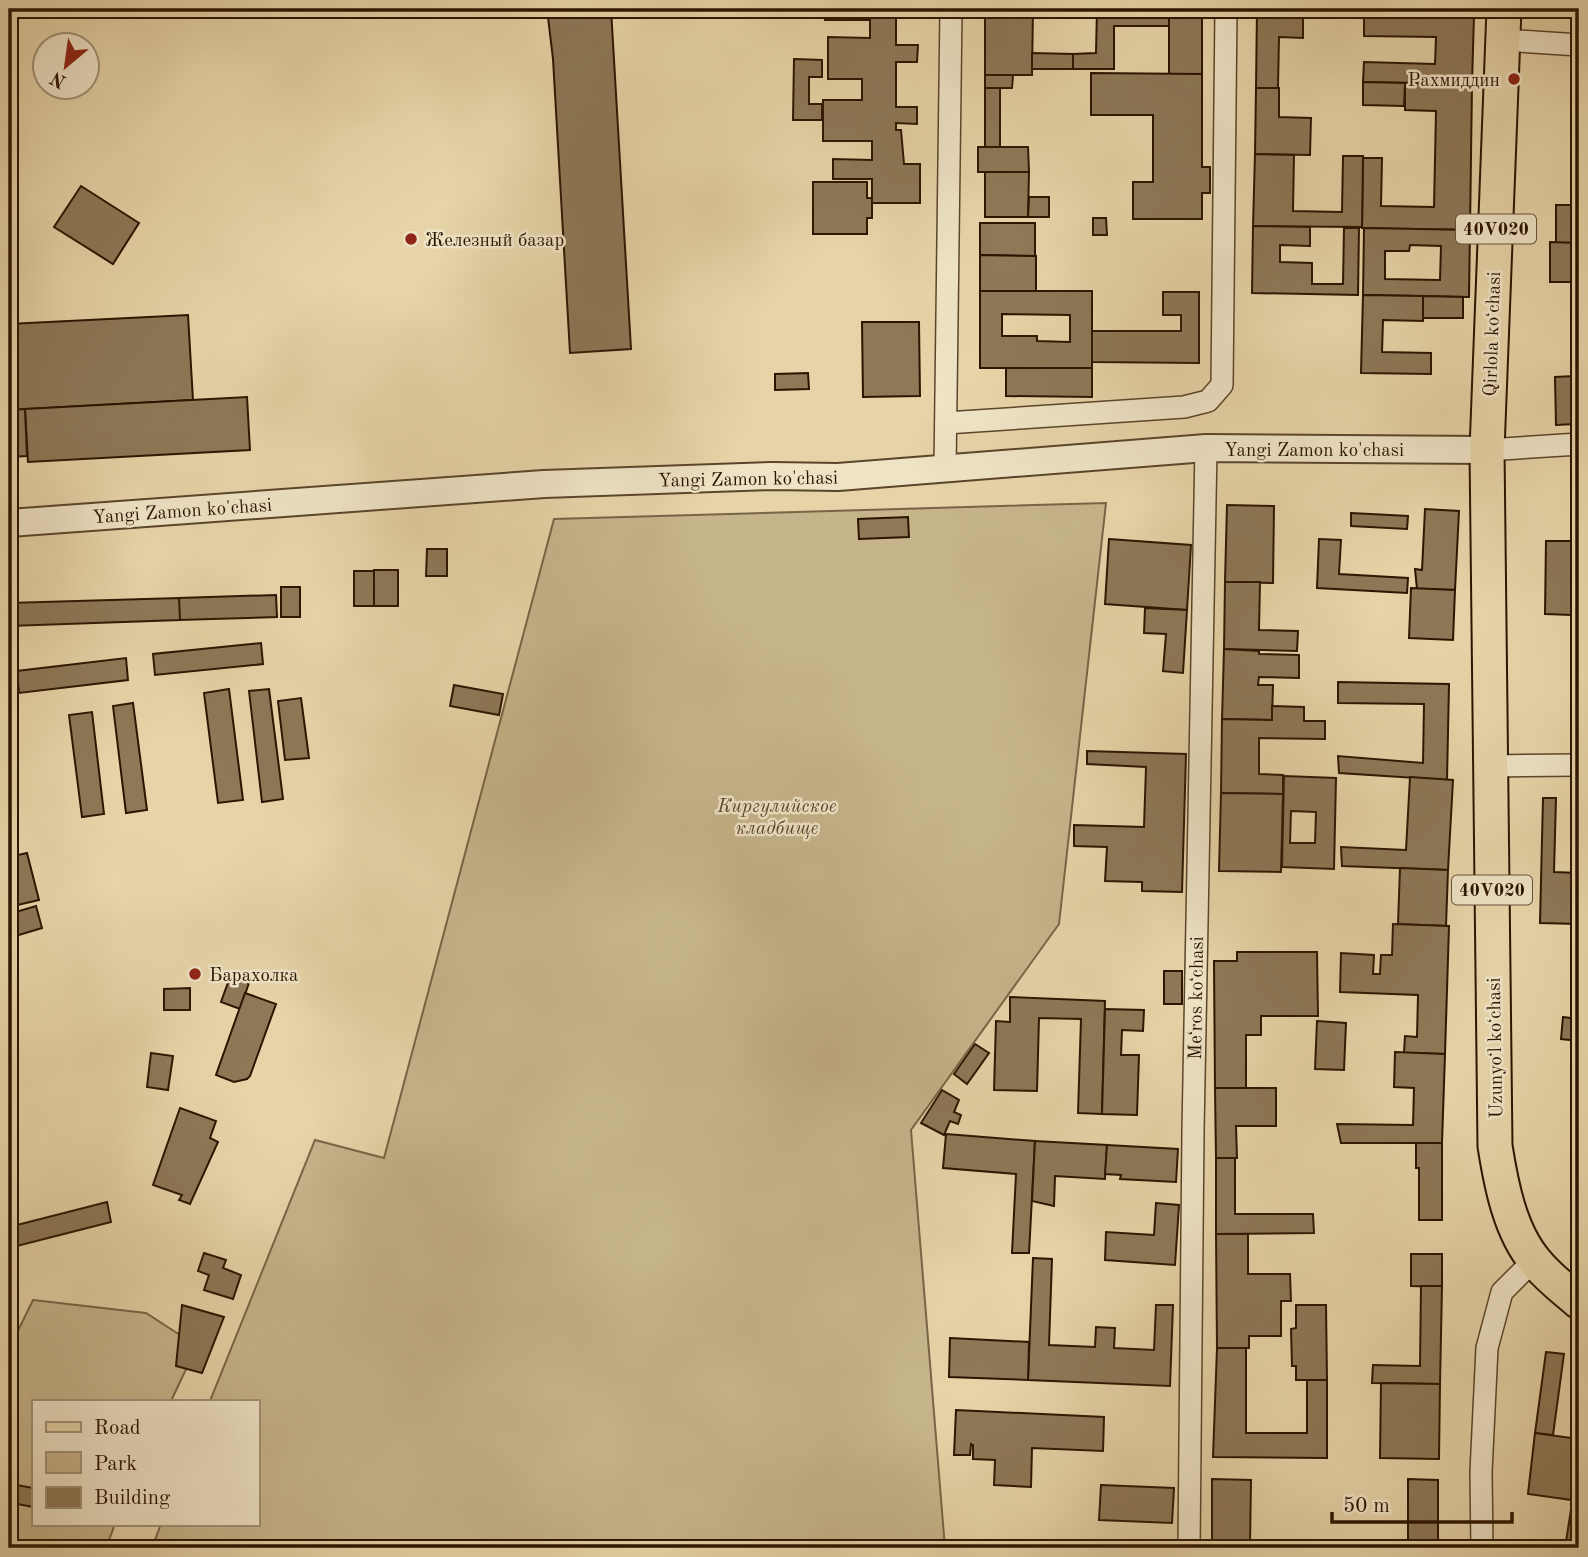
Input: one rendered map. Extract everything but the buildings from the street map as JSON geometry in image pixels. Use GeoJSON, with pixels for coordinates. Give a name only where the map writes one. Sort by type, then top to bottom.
{"type":"FeatureCollection","features":[{"type":"Feature","properties":{"kind":"main road","name":"Qirlola koʻchasi"},"geometry":{"type":"LineString","coordinates":[[1487,450],[1503,24]]}},
{"type":"Feature","properties":{"kind":"main road","name":"Uzunyoʻl koʻchasi"},"geometry":{"type":"LineString","coordinates":[[1487,450],[1495,1146],[1499,1174],[1519,1234],[1534,1260],[1579,1302]]}},
{"type":"Feature","properties":{"kind":"street"},"geometry":{"type":"LineString","coordinates":[[945,470],[951,9]]}},
{"type":"Feature","properties":{"kind":"street"},"geometry":{"type":"LineString","coordinates":[[946,423],[1184,407],[1208,401],[1222,385],[1226,9]]}},
{"type":"Feature","properties":{"kind":"street"},"geometry":{"type":"LineString","coordinates":[[1503,24],[1579,45]]}},
{"type":"Feature","properties":{"kind":"street"},"geometry":{"type":"LineString","coordinates":[[1487,450],[1579,444]]}},
{"type":"Feature","properties":{"kind":"street","name":"Yangi Zamon ko'chasi"},"geometry":{"type":"LineString","coordinates":[[9,523],[544,484],[838,477],[1206,448],[1487,450]]}},
{"type":"Feature","properties":{"kind":"street","name":"Meʻros koʻchasi"},"geometry":{"type":"LineString","coordinates":[[1189,1548],[1193,1131],[1206,448]]}},
{"type":"Feature","properties":{"kind":"street"},"geometry":{"type":"LineString","coordinates":[[1490,766],[1579,765]]}},
{"type":"Feature","properties":{"kind":"street"},"geometry":{"type":"LineString","coordinates":[[1482,1548],[1481,1472],[1487,1348],[1502,1292],[1534,1260]]}},
{"type":"Feature","properties":{"kind":"green space","name":"Киргулийское кладбище"},"geometry":{"type":"Polygon","coordinates":[[[1106,503],[1059,924],[911,1130],[945,1548],[152,1548],[160,1526],[259,1526],[259,1400],[210,1400],[315,1140],[384,1158],[554,519],[1106,503]]]}},
{"type":"Feature","properties":{"kind":"green space"},"geometry":{"type":"Polygon","coordinates":[[[33,1300],[146,1313],[197,1346],[171,1400],[32,1400],[32,1526],[114,1526],[106,1548],[9,1548],[9,1349],[33,1300]]]}},
{"type":"Feature","properties":{"kind":"place","name":"Рахмиддин"},"geometry":{"type":"Point","coordinates":[1514,79]}},
{"type":"Feature","properties":{"kind":"place","name":"Железный базар"},"geometry":{"type":"Point","coordinates":[411,239]}},
{"type":"Feature","properties":{"kind":"place","name":"Барахолка"},"geometry":{"type":"Point","coordinates":[195,974]}}]}
